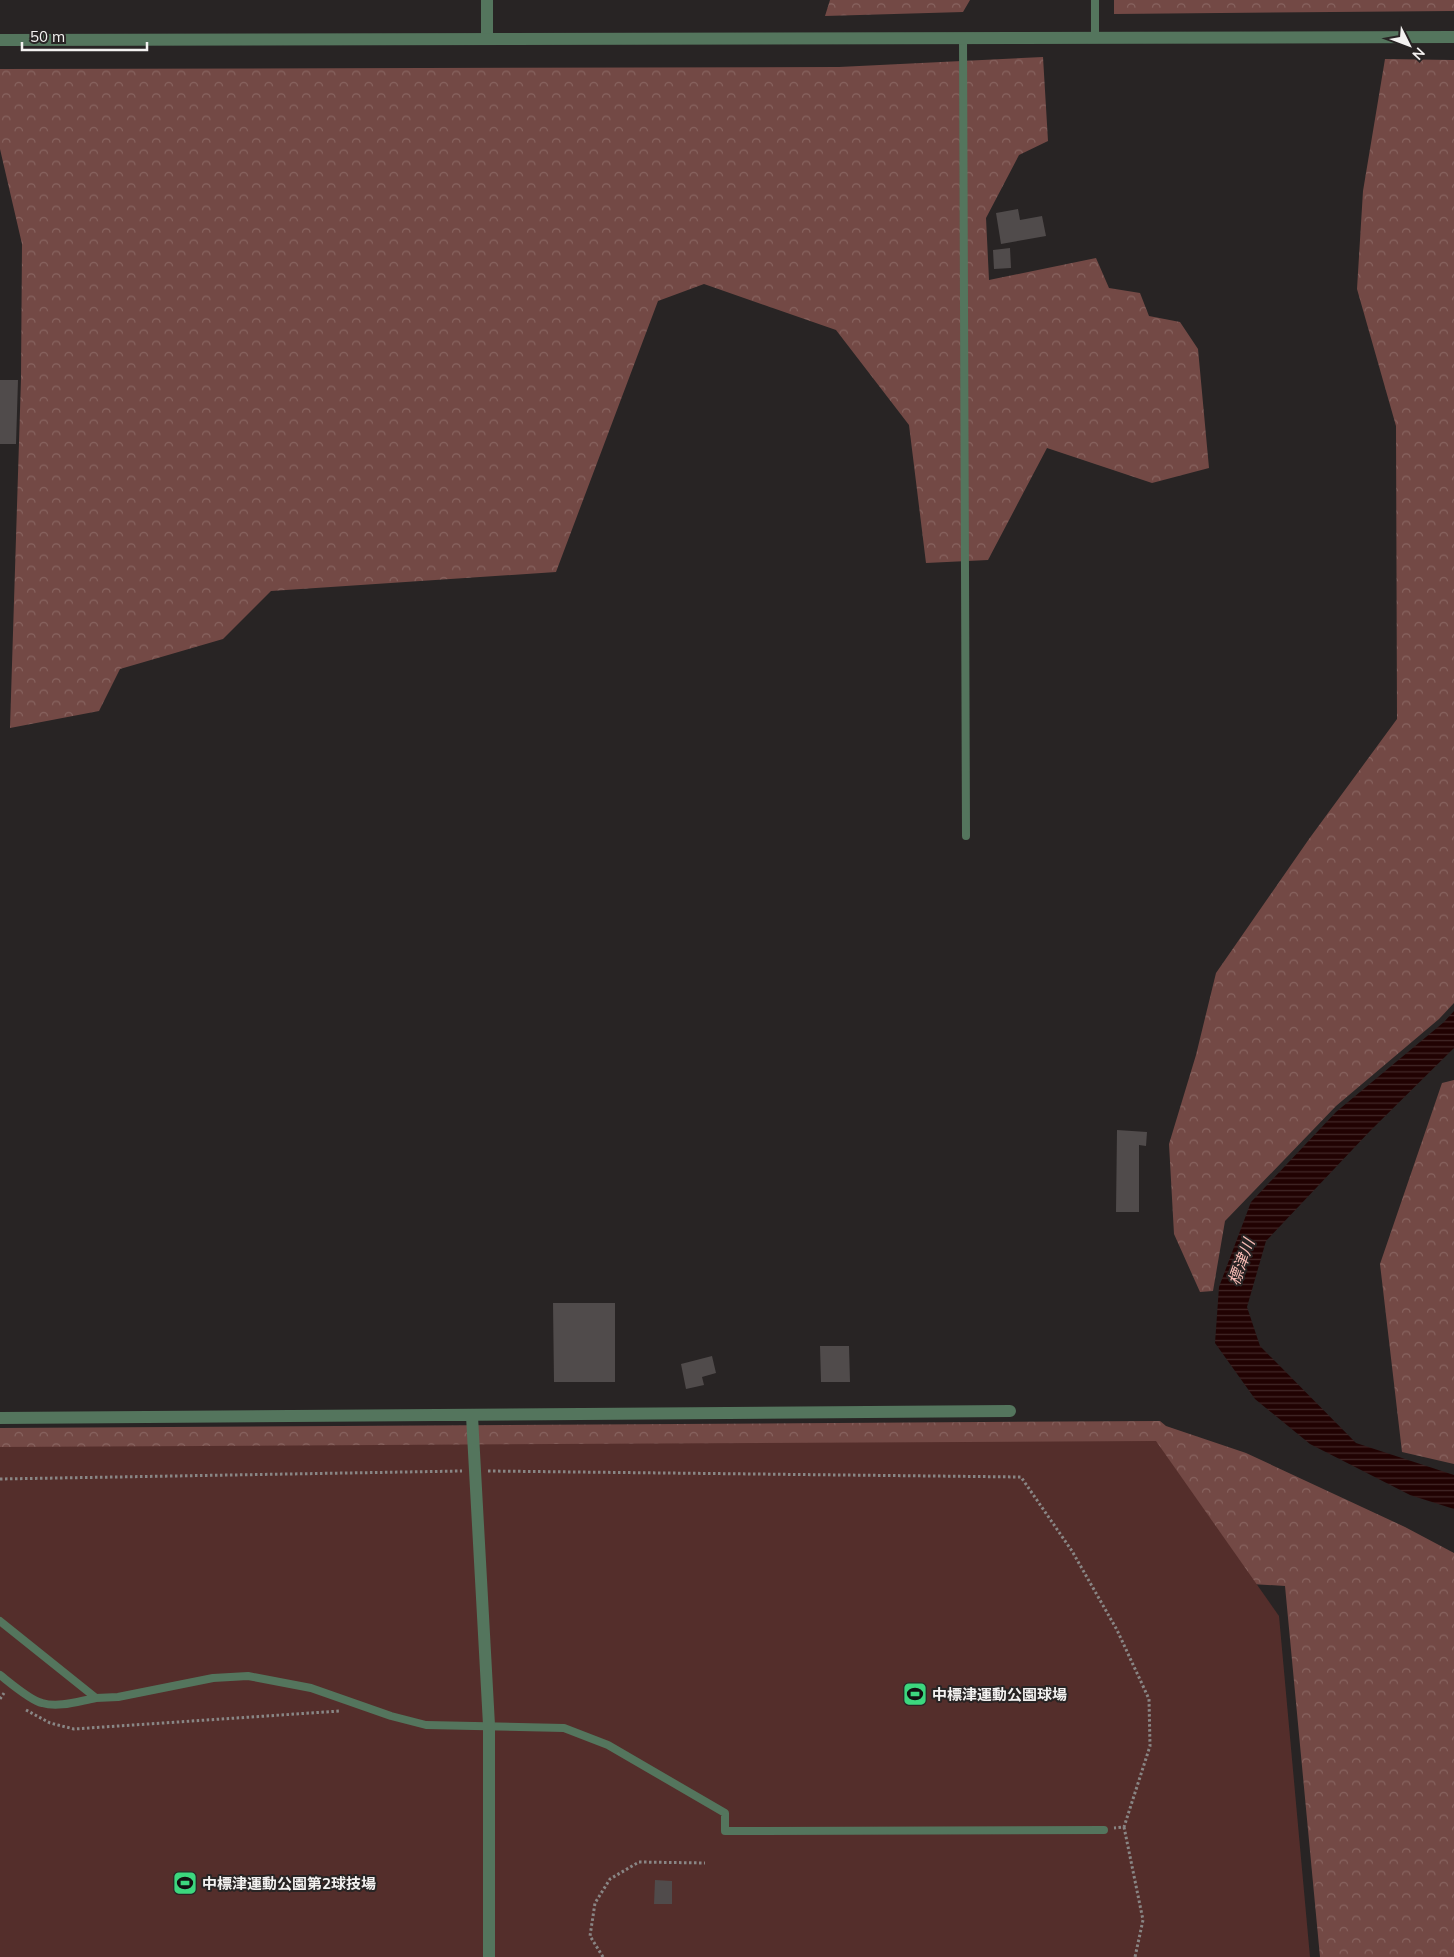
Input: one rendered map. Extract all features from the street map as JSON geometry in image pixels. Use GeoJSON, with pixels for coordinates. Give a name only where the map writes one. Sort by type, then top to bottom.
{"type":"FeatureCollection","features":[{"type":"Feature","properties":{"kind":"street"},"geometry":{"type":"LineString","coordinates":[[487,0],[487,39]]}},
{"type":"Feature","properties":{"kind":"street"},"geometry":{"type":"LineString","coordinates":[[0,40],[1454,37]]}},
{"type":"Feature","properties":{"kind":"street"},"geometry":{"type":"LineString","coordinates":[[0,1418],[1010,1411]]}},
{"type":"Feature","properties":{"kind":"street"},"geometry":{"type":"LineString","coordinates":[[472,1416],[489,1725],[489,1957]]}},
{"type":"Feature","properties":{"kind":"lane"},"geometry":{"type":"LineString","coordinates":[[1095,0],[1095,38]]}},
{"type":"Feature","properties":{"kind":"lane"},"geometry":{"type":"LineString","coordinates":[[963,38],[966,836]]}},
{"type":"Feature","properties":{"kind":"lane"},"geometry":{"type":"LineString","coordinates":[[0,1621],[96,1698]]}},
{"type":"Feature","properties":{"kind":"lane"},"geometry":{"type":"LineString","coordinates":[[0,1675],[41,1703],[60,1704],[96,1698],[118,1697],[214,1678],[248,1676],[311,1688],[391,1716],[426,1725],[564,1728],[608,1745],[725,1813],[725,1830],[1104,1830]]}},
{"type":"Feature","properties":{"kind":"path"},"geometry":{"type":"LineString","coordinates":[[0,1479],[475,1471],[1021,1477],[1072,1551],[1117,1630],[1149,1699],[1150,1746],[1124,1827],[1142,1920],[1135,1957]]}},
{"type":"Feature","properties":{"kind":"path"},"geometry":{"type":"LineString","coordinates":[[0,1690],[11,1698]]}},
{"type":"Feature","properties":{"kind":"path"},"geometry":{"type":"LineString","coordinates":[[0,1699],[4,1693]]}},
{"type":"Feature","properties":{"kind":"path"},"geometry":{"type":"LineString","coordinates":[[25,1710],[50,1724],[74,1729],[348,1712]]}},
{"type":"Feature","properties":{"kind":"path"},"geometry":{"type":"LineString","coordinates":[[1104,1830],[1124,1827]]}},
{"type":"Feature","properties":{"kind":"path"},"geometry":{"type":"LineString","coordinates":[[604,1957],[590,1936],[595,1903],[610,1879],[639,1862],[705,1863]]}},
{"type":"Feature","properties":{"kind":"green space"},"geometry":{"type":"Polygon","coordinates":[[[830,0],[970,0],[963,12],[825,16],[830,0]]]}},
{"type":"Feature","properties":{"kind":"green space"},"geometry":{"type":"Polygon","coordinates":[[[1114,0],[1454,0],[1454,11],[1114,14],[1114,0]]]}},
{"type":"Feature","properties":{"kind":"green space"},"geometry":{"type":"Polygon","coordinates":[[[1043,57],[1048,141],[1019,155],[986,218],[989,280],[1096,258],[1109,288],[1140,293],[1149,316],[1180,322],[1198,349],[1209,468],[1152,483],[1047,448],[988,560],[926,563],[909,425],[836,330],[704,284],[658,301],[556,572],[271,591],[223,639],[120,669],[99,711],[10,728],[21,379],[22,244],[0,149],[0,69],[839,67],[1043,57]]]}},
{"type":"Feature","properties":{"kind":"green space"},"geometry":{"type":"Polygon","coordinates":[[[1385,59],[1454,60],[1454,1003],[1439,1019],[1336,1106],[1225,1221],[1213,1291],[1200,1292],[1174,1234],[1169,1144],[1196,1055],[1216,973],[1309,839],[1397,719],[1396,426],[1357,289],[1363,191],[1385,59]]]}},
{"type":"Feature","properties":{"kind":"green space"},"geometry":{"type":"Polygon","coordinates":[[[1454,1080],[1454,1464],[1402,1452],[1380,1264],[1442,1083],[1454,1080]]]}},
{"type":"Feature","properties":{"kind":"green space"},"geometry":{"type":"Polygon","coordinates":[[[1160,1421],[1166,1426],[1246,1453],[1405,1527],[1454,1553],[1454,1957],[1320,1957],[1285,1586],[1015,1570],[0,1472],[0,1428],[1160,1421]]]}},
{"type":"Feature","properties":{"kind":"shaded area"},"geometry":{"type":"Polygon","coordinates":[[[1156,1441],[1279,1616],[1310,1957],[0,1957],[0,1447],[1156,1441]]]}},
{"type":"Feature","properties":{"kind":"water","name":"標津川"},"geometry":{"type":"Polygon","coordinates":[[[1454,1011],[1454,1048],[1370,1131],[1266,1241],[1247,1307],[1260,1346],[1356,1443],[1454,1475],[1454,1509],[1410,1495],[1310,1444],[1255,1399],[1215,1343],[1219,1287],[1251,1202],[1336,1112],[1444,1022],[1454,1011]]]}},
{"type":"Feature","properties":{"kind":"building"},"geometry":{"type":"Polygon","coordinates":[[[1018,209],[1020,220],[1042,216],[1046,236],[1001,244],[996,213],[1018,209]]]}},
{"type":"Feature","properties":{"kind":"building"},"geometry":{"type":"Polygon","coordinates":[[[1010,248],[1011,268],[994,269],[993,250],[1010,248]]]}},
{"type":"Feature","properties":{"kind":"building"},"geometry":{"type":"Polygon","coordinates":[[[0,380],[18,380],[16,444],[0,444],[0,380]]]}},
{"type":"Feature","properties":{"kind":"building"},"geometry":{"type":"Polygon","coordinates":[[[1117,1130],[1147,1132],[1146,1146],[1139,1145],[1139,1212],[1116,1212],[1117,1130]]]}},
{"type":"Feature","properties":{"kind":"building"},"geometry":{"type":"Polygon","coordinates":[[[553,1303],[615,1303],[615,1382],[554,1382],[553,1303]]]}},
{"type":"Feature","properties":{"kind":"building"},"geometry":{"type":"Polygon","coordinates":[[[820,1346],[849,1346],[850,1382],[821,1382],[820,1346]]]}},
{"type":"Feature","properties":{"kind":"building"},"geometry":{"type":"Polygon","coordinates":[[[712,1356],[716,1373],[702,1377],[704,1385],[686,1389],[681,1364],[712,1356]]]}},
{"type":"Feature","properties":{"kind":"building"},"geometry":{"type":"Polygon","coordinates":[[[655,1880],[672,1881],[672,1904],[654,1904],[655,1880]]]}},
{"type":"Feature","properties":{"kind":"place","name":"中標津運動公園球場"},"geometry":{"type":"Point","coordinates":[915,1694]}},
{"type":"Feature","properties":{"kind":"place","name":"中標津運動公園第2球技場"},"geometry":{"type":"Point","coordinates":[185,1883]}}]}
